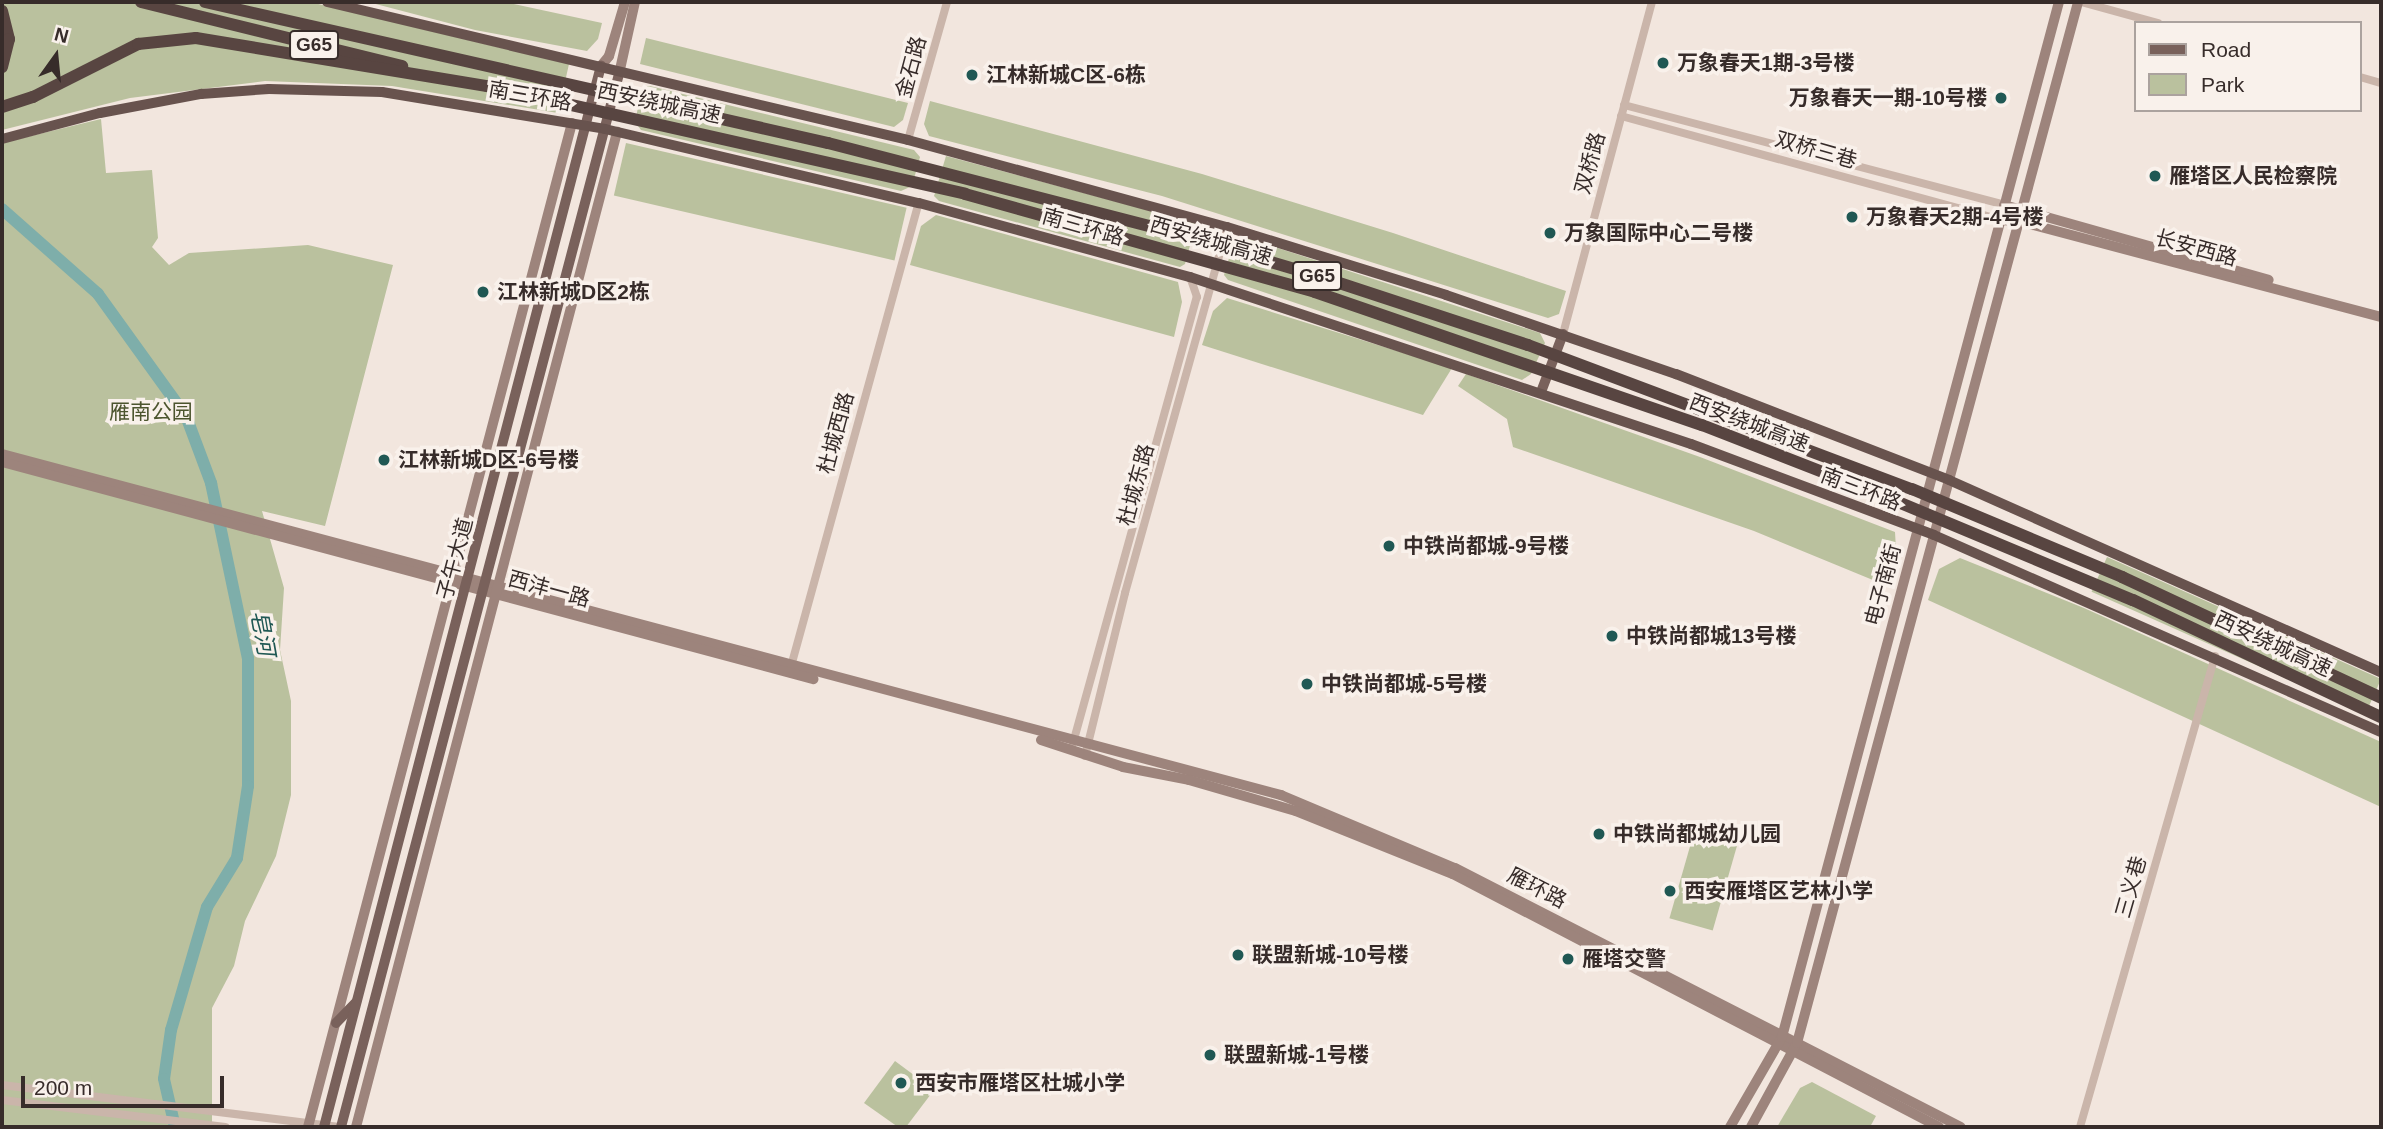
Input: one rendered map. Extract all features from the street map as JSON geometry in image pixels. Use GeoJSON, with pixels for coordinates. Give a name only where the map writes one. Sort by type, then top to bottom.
{"type":"FeatureCollection","features":[{"type":"Feature","properties":{"kind":"highway","name":"西安绕城高速"},"geometry":{"type":"LineString","coordinates":[[141,2],[487,86],[965,194],[1112,232],[1353,304],[1702,425],[1879,494],[2133,600],[2381,717]]}},
{"type":"Feature","properties":{"kind":"highway","name":"西安绕城高速"},"geometry":{"type":"LineString","coordinates":[[205,2],[828,143],[1157,228],[1318,276],[1540,349],[1900,484],[2122,577],[2381,698]]}},
{"type":"Feature","properties":{"kind":"highway","name":"南三环路"},"geometry":{"type":"LineString","coordinates":[[327,2],[358,5],[601,66],[619,74],[908,141],[1227,227],[1563,334],[1949,480],[2381,672]]}},
{"type":"Feature","properties":{"kind":"highway"},"geometry":{"type":"LineString","coordinates":[[2,11],[9,39],[2,67]]}},
{"type":"Feature","properties":{"kind":"highway"},"geometry":{"type":"LineString","coordinates":[[2,107],[33,97],[138,44],[196,38],[487,86]]}},
{"type":"Feature","properties":{"kind":"highway","name":"南三环路"},"geometry":{"type":"LineString","coordinates":[[2,139],[160,100],[269,89],[404,94],[617,132],[919,203],[1190,277],[1541,392],[1934,535],[2215,656],[2381,732]]}},
{"type":"Feature","properties":{"kind":"main road","name":"子午大道"},"geometry":{"type":"LineString","coordinates":[[324,1126],[469,583],[584,126],[601,66],[609,56],[625,2]]}},
{"type":"Feature","properties":{"kind":"main road","name":"子午大道"},"geometry":{"type":"LineString","coordinates":[[340,1127],[605,130],[635,2]]}},
{"type":"Feature","properties":{"kind":"main road","name":"电子南街"},"geometry":{"type":"LineString","coordinates":[[1730,1127],[1780,1040],[2059,2]]}},
{"type":"Feature","properties":{"kind":"main road","name":"电子南街"},"geometry":{"type":"LineString","coordinates":[[1751,1127],[1796,1048],[2079,2]]}},
{"type":"Feature","properties":{"kind":"main road"},"geometry":{"type":"LineString","coordinates":[[309,1125],[572,123]]}},
{"type":"Feature","properties":{"kind":"main road"},"geometry":{"type":"LineString","coordinates":[[356,1127],[617,132]]}},
{"type":"Feature","properties":{"kind":"main road","name":"长安西路"},"geometry":{"type":"LineString","coordinates":[[2004,205],[2019,217],[2381,317]]}},
{"type":"Feature","properties":{"kind":"main road","name":"长安西路"},"geometry":{"type":"LineString","coordinates":[[2000,220],[2019,217],[2381,310]]}},
{"type":"Feature","properties":{"kind":"main road"},"geometry":{"type":"LineString","coordinates":[[1541,392],[1563,334]]}},
{"type":"Feature","properties":{"kind":"main road","name":"西沣一路"},"geometry":{"type":"LineString","coordinates":[[2,454],[253,525],[1072,744]]}},
{"type":"Feature","properties":{"kind":"main road","name":"西沣一路"},"geometry":{"type":"LineString","coordinates":[[2,462],[198,510]]}},
{"type":"Feature","properties":{"kind":"main road","name":"雁环路"},"geometry":{"type":"LineString","coordinates":[[1072,744],[1087,752],[1191,770],[1315,808],[1455,868],[1780,1040],[1961,1127]]}},
{"type":"Feature","properties":{"kind":"main road"},"geometry":{"type":"LineString","coordinates":[[336,1023],[358,1000],[373,1005]]}},
{"type":"Feature","properties":{"kind":"main road","name":"雁环路"},"geometry":{"type":"LineString","coordinates":[[1796,1048],[1939,1127]]}},
{"type":"Feature","properties":{"kind":"street","name":"金石路"},"geometry":{"type":"LineString","coordinates":[[908,141],[947,2]]}},
{"type":"Feature","properties":{"kind":"street","name":"双桥路"},"geometry":{"type":"LineString","coordinates":[[1563,334],[1652,2]]}},
{"type":"Feature","properties":{"kind":"street"},"geometry":{"type":"LineString","coordinates":[[2079,2],[2150,21]]}},
{"type":"Feature","properties":{"kind":"street"},"geometry":{"type":"LineString","coordinates":[[2362,78],[2381,83]]}},
{"type":"Feature","properties":{"kind":"street","name":"双桥三巷"},"geometry":{"type":"LineString","coordinates":[[1624,105],[2004,205]]}},
{"type":"Feature","properties":{"kind":"street","name":"双桥三巷"},"geometry":{"type":"LineString","coordinates":[[1621,116],[2000,220]]}},
{"type":"Feature","properties":{"kind":"street","name":"杜城西路"},"geometry":{"type":"LineString","coordinates":[[790,670],[919,203]]}},
{"type":"Feature","properties":{"kind":"street","name":"杜城东路"},"geometry":{"type":"LineString","coordinates":[[1087,752],[1202,305],[1213,286],[1227,227]]}},
{"type":"Feature","properties":{"kind":"street","name":"杜城东路"},"geometry":{"type":"LineString","coordinates":[[1072,744],[1197,297],[1190,277]]}},
{"type":"Feature","properties":{"kind":"street","name":"三义巷"},"geometry":{"type":"LineString","coordinates":[[2080,1127],[2215,656]]}},
{"type":"Feature","properties":{"kind":"street"},"geometry":{"type":"LineString","coordinates":[[2,1085],[340,1127]]}},
{"type":"Feature","properties":{"kind":"street"},"geometry":{"type":"LineString","coordinates":[[2,1100],[225,1127]]}},
{"type":"Feature","properties":{"kind":"green space"},"geometry":{"type":"Polygon","coordinates":[[[2,2],[310,2],[569,64],[558,113],[392,86],[265,81],[130,98],[2,130],[2,2]]]}},
{"type":"Feature","properties":{"kind":"green space"},"geometry":{"type":"Polygon","coordinates":[[[368,2],[505,2],[602,23],[598,39],[587,51],[475,30],[368,2]]]}},
{"type":"Feature","properties":{"kind":"green space"},"geometry":{"type":"Polygon","coordinates":[[[646,38],[908,103],[903,120],[894,127],[640,64],[646,38]]]}},
{"type":"Feature","properties":{"kind":"green space"},"geometry":{"type":"Polygon","coordinates":[[[650,86],[914,150],[920,157],[912,186],[901,191],[641,130],[635,122],[642,88],[650,86]]]}},
{"type":"Feature","properties":{"kind":"green space"},"geometry":{"type":"Polygon","coordinates":[[[930,101],[1202,174],[1393,233],[1566,291],[1559,314],[1548,318],[1162,196],[929,136],[924,124],[930,101]]]}},
{"type":"Feature","properties":{"kind":"green space","name":"雁南公园"},"geometry":{"type":"Polygon","coordinates":[[[101,119],[106,173],[152,170],[158,238],[152,247],[169,265],[189,253],[308,245],[393,265],[325,526],[262,511],[284,588],[280,650],[291,701],[291,795],[276,856],[245,921],[234,966],[212,1008],[212,1127],[2,1127],[2,143],[101,119]]]}},
{"type":"Feature","properties":{"kind":"green space"},"geometry":{"type":"Polygon","coordinates":[[[626,143],[907,208],[894,260],[614,196],[626,143]]]}},
{"type":"Feature","properties":{"kind":"green space"},"geometry":{"type":"Polygon","coordinates":[[[946,156],[1196,223],[1185,264],[1180,267],[939,201],[934,196],[946,156]]]}},
{"type":"Feature","properties":{"kind":"green space"},"geometry":{"type":"Polygon","coordinates":[[[936,215],[1178,282],[1182,302],[1174,337],[910,265],[921,226],[936,215]]]}},
{"type":"Feature","properties":{"kind":"green space"},"geometry":{"type":"Polygon","coordinates":[[[1247,238],[1540,333],[1545,343],[1531,374],[1522,380],[1228,280],[1224,275],[1234,241],[1247,238]]]}},
{"type":"Feature","properties":{"kind":"green space"},"geometry":{"type":"Polygon","coordinates":[[[1227,298],[1452,368],[1423,415],[1202,345],[1213,311],[1227,298]]]}},
{"type":"Feature","properties":{"kind":"green space"},"geometry":{"type":"Polygon","coordinates":[[[1466,374],[1700,457],[1895,532],[1896,549],[1885,585],[1754,531],[1513,447],[1507,419],[1458,386],[1466,374]]]}},
{"type":"Feature","properties":{"kind":"green space"},"geometry":{"type":"Polygon","coordinates":[[[2107,557],[2381,679],[2366,714],[2092,592],[2107,557]]]}},
{"type":"Feature","properties":{"kind":"green space"},"geometry":{"type":"Polygon","coordinates":[[[1960,558],[2084,608],[2381,742],[2381,807],[1928,600],[1939,569],[1960,558]]]}},
{"type":"Feature","properties":{"kind":"green space"},"geometry":{"type":"Polygon","coordinates":[[[1697,822],[1740,834],[1713,931],[1669,918],[1697,822]]]}},
{"type":"Feature","properties":{"kind":"green space"},"geometry":{"type":"Polygon","coordinates":[[[895,1061],[934,1090],[906,1127],[898,1127],[864,1103],[895,1061]]]}},
{"type":"Feature","properties":{"kind":"green space"},"geometry":{"type":"Polygon","coordinates":[[[1812,1082],[1876,1116],[1870,1127],[1777,1127],[1800,1088],[1812,1082]]]}},
{"type":"Feature","properties":{"kind":"waterway","name":"皂河"},"geometry":{"type":"LineString","coordinates":[[2,209],[98,294],[186,416],[211,483],[248,658],[248,786],[237,858],[207,907],[171,1030],[164,1079],[175,1127]]}},
{"type":"Feature","properties":{"kind":"place","name":"万象春天1期-3号楼"},"geometry":{"type":"Point","coordinates":[1663,63]}},
{"type":"Feature","properties":{"kind":"place","name":"江林新城C区-6栋"},"geometry":{"type":"Point","coordinates":[972,75]}},
{"type":"Feature","properties":{"kind":"place","name":"万象春天一期-10号楼"},"geometry":{"type":"Point","coordinates":[2001,98]}},
{"type":"Feature","properties":{"kind":"place","name":"雁塔区人民检察院"},"geometry":{"type":"Point","coordinates":[2155,176]}},
{"type":"Feature","properties":{"kind":"place","name":"万象春天2期-4号楼"},"geometry":{"type":"Point","coordinates":[1852,217]}},
{"type":"Feature","properties":{"kind":"place","name":"万象国际中心二号楼"},"geometry":{"type":"Point","coordinates":[1550,233]}},
{"type":"Feature","properties":{"kind":"place","name":"江林新城D区2栋"},"geometry":{"type":"Point","coordinates":[483,292]}},
{"type":"Feature","properties":{"kind":"place","name":"江林新城D区-6号楼"},"geometry":{"type":"Point","coordinates":[384,460]}},
{"type":"Feature","properties":{"kind":"place","name":"中铁尚都城-9号楼"},"geometry":{"type":"Point","coordinates":[1389,546]}},
{"type":"Feature","properties":{"kind":"place","name":"中铁尚都城13号楼"},"geometry":{"type":"Point","coordinates":[1612,636]}},
{"type":"Feature","properties":{"kind":"place","name":"中铁尚都城-5号楼"},"geometry":{"type":"Point","coordinates":[1307,684]}},
{"type":"Feature","properties":{"kind":"place","name":"中铁尚都城幼儿园"},"geometry":{"type":"Point","coordinates":[1599,834]}},
{"type":"Feature","properties":{"kind":"place","name":"西安雁塔区艺林小学"},"geometry":{"type":"Point","coordinates":[1670,891]}},
{"type":"Feature","properties":{"kind":"place","name":"联盟新城-10号楼"},"geometry":{"type":"Point","coordinates":[1238,955]}},
{"type":"Feature","properties":{"kind":"place","name":"雁塔交警"},"geometry":{"type":"Point","coordinates":[1568,959]}},
{"type":"Feature","properties":{"kind":"place","name":"联盟新城-1号楼"},"geometry":{"type":"Point","coordinates":[1210,1055]}},
{"type":"Feature","properties":{"kind":"place","name":"西安市雁塔区杜城小学"},"geometry":{"type":"Point","coordinates":[901,1083]}}]}
